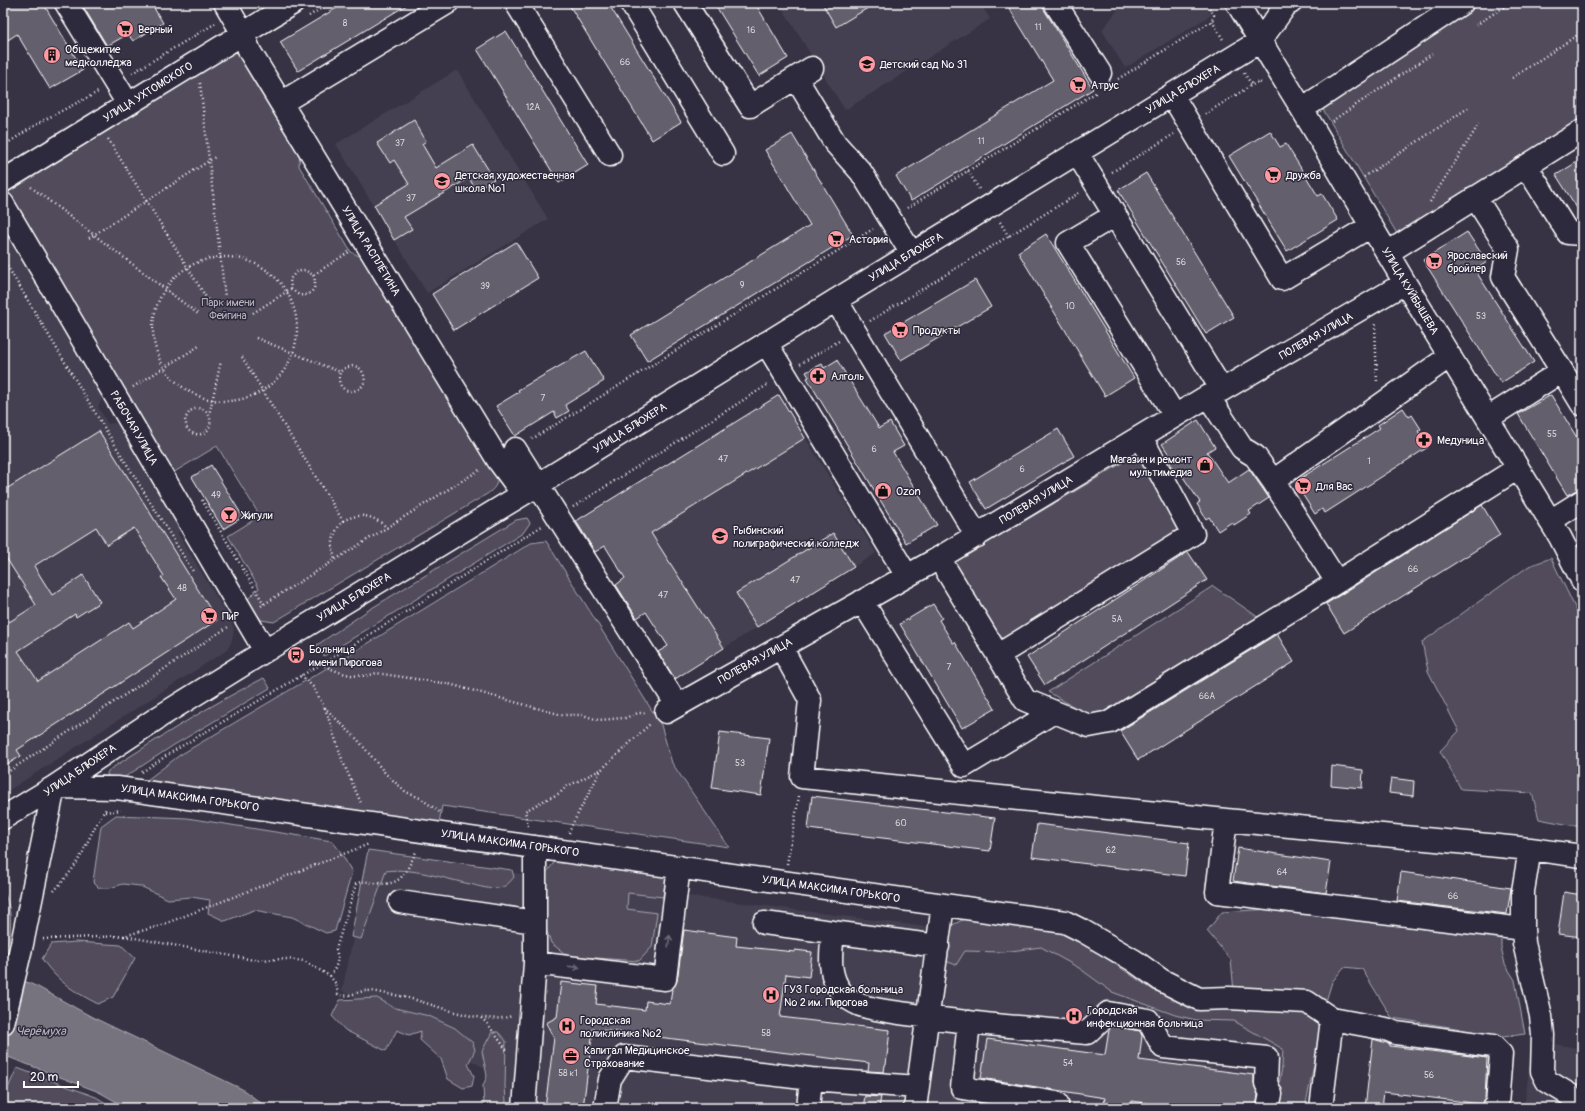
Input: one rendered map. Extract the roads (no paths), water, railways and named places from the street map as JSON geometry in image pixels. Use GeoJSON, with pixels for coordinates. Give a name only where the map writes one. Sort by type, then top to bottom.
{"type":"FeatureCollection","features":[{"type":"Feature","properties":{"kind":"street"},"geometry":{"type":"LineString","coordinates":[[66,3],[128,104]]}},
{"type":"Feature","properties":{"kind":"street","name":"УЛИЦА РАСПЛЁТИНА"},"geometry":{"type":"LineString","coordinates":[[225,3],[243,34],[250,52],[281,103],[506,454],[531,489],[557,517],[671,709]]}},
{"type":"Feature","properties":{"kind":"street","name":"УЛИЦА УХТОМСКОГО"},"geometry":{"type":"LineString","coordinates":[[3,181],[293,3]]}},
{"type":"Feature","properties":{"kind":"street"},"geometry":{"type":"LineString","coordinates":[[281,103],[447,3]]}},
{"type":"Feature","properties":{"kind":"street"},"geometry":{"type":"LineString","coordinates":[[524,3],[518,6],[610,156]]}},
{"type":"Feature","properties":{"kind":"street"},"geometry":{"type":"LineString","coordinates":[[630,3],[723,154]]}},
{"type":"Feature","properties":{"kind":"street"},"geometry":{"type":"LineString","coordinates":[[685,3],[750,106],[804,73],[835,143],[861,172],[912,254]]}},
{"type":"Feature","properties":{"kind":"street"},"geometry":{"type":"LineString","coordinates":[[1055,3],[1105,81]]}},
{"type":"Feature","properties":{"kind":"street","name":"УЛИЦА КУЙБЫШЕВА"},"geometry":{"type":"LineString","coordinates":[[1236,3],[1302,109],[1405,283],[1550,521],[1582,580]]}},
{"type":"Feature","properties":{"kind":"street"},"geometry":{"type":"LineString","coordinates":[[1260,42],[1286,5],[1290,3]]}},
{"type":"Feature","properties":{"kind":"street"},"geometry":{"type":"LineString","coordinates":[[1302,109],[1462,3]]}},
{"type":"Feature","properties":{"kind":"street","name":"УЛИЦА БЛЮХЕРА"},"geometry":{"type":"LineString","coordinates":[[3,818],[54,787],[265,651],[531,489],[836,300],[1260,42]]}},
{"type":"Feature","properties":{"kind":"street"},"geometry":{"type":"LineString","coordinates":[[1172,96],[1282,280],[1371,226]]}},
{"type":"Feature","properties":{"kind":"street"},"geometry":{"type":"LineString","coordinates":[[1387,253],[1582,131]]}},
{"type":"Feature","properties":{"kind":"street"},"geometry":{"type":"LineString","coordinates":[[1077,153],[1114,214],[1215,393],[1242,448],[1255,456],[1273,481],[1337,582]]}},
{"type":"Feature","properties":{"kind":"street"},"geometry":{"type":"LineString","coordinates":[[1526,166],[1568,233],[1582,234]]}},
{"type":"Feature","properties":{"kind":"street"},"geometry":{"type":"LineString","coordinates":[[1475,197],[1508,249],[1503,277],[1582,404]]}},
{"type":"Feature","properties":{"kind":"street","name":"РАБОЧАЯ УЛИЦА"},"geometry":{"type":"LineString","coordinates":[[3,204],[236,622],[265,651]]}},
{"type":"Feature","properties":{"kind":"street"},"geometry":{"type":"LineString","coordinates":[[1114,214],[1068,243],[1175,416]]}},
{"type":"Feature","properties":{"kind":"street","name":"ПОЛЕВАЯ УЛИЦА"},"geometry":{"type":"LineString","coordinates":[[671,709],[977,536],[1175,416],[1405,283]]}},
{"type":"Feature","properties":{"kind":"street"},"geometry":{"type":"LineString","coordinates":[[836,300],[977,536]]}},
{"type":"Feature","properties":{"kind":"street"},"geometry":{"type":"LineString","coordinates":[[766,343],[907,576]]}},
{"type":"Feature","properties":{"kind":"street"},"geometry":{"type":"LineString","coordinates":[[1273,481],[1450,356]]}},
{"type":"Feature","properties":{"kind":"street"},"geometry":{"type":"LineString","coordinates":[[1488,418],[1562,371]]}},
{"type":"Feature","properties":{"kind":"street"},"geometry":{"type":"LineString","coordinates":[[998,655],[1193,534],[1141,437]]}},
{"type":"Feature","properties":{"kind":"street"},"geometry":{"type":"LineString","coordinates":[[939,558],[1025,700],[1089,726],[1110,722],[1518,468]]}},
{"type":"Feature","properties":{"kind":"street"},"geometry":{"type":"LineString","coordinates":[[1550,521],[1582,501]]}},
{"type":"Feature","properties":{"kind":"street"},"geometry":{"type":"LineString","coordinates":[[862,601],[964,766],[1054,712]]}},
{"type":"Feature","properties":{"kind":"street"},"geometry":{"type":"LineString","coordinates":[[781,647],[810,700],[802,778],[1530,849],[1582,856]]}},
{"type":"Feature","properties":{"kind":"street"},"geometry":{"type":"LineString","coordinates":[[3,1023],[22,944],[54,787]]}},
{"type":"Feature","properties":{"kind":"street","name":"УЛИЦА МАКСИМА ГОРЬКОГО"},"geometry":{"type":"LineString","coordinates":[[54,787],[122,788],[371,834],[456,835],[1065,922],[1133,960],[1161,980],[1198,999],[1229,998],[1306,1002],[1332,1019]]}},
{"type":"Feature","properties":{"kind":"street"},"geometry":{"type":"LineString","coordinates":[[1226,820],[1217,892],[1523,929]]}},
{"type":"Feature","properties":{"kind":"street"},"geometry":{"type":"LineString","coordinates":[[524,1108],[535,963],[535,847]]}},
{"type":"Feature","properties":{"kind":"street"},"geometry":{"type":"LineString","coordinates":[[1530,849],[1523,891],[1523,929],[1524,943],[1541,1016],[1542,1071],[1547,1081],[1570,1095],[1580,1108]]}},
{"type":"Feature","properties":{"kind":"street"},"geometry":{"type":"LineString","coordinates":[[535,963],[665,979],[679,867]]}},
{"type":"Feature","properties":{"kind":"street"},"geometry":{"type":"LineString","coordinates":[[400,902],[535,922]]}},
{"type":"Feature","properties":{"kind":"street"},"geometry":{"type":"LineString","coordinates":[[915,1108],[943,905]]}},
{"type":"Feature","properties":{"kind":"street"},"geometry":{"type":"LineString","coordinates":[[764,923],[938,946]]}},
{"type":"Feature","properties":{"kind":"street"},"geometry":{"type":"LineString","coordinates":[[833,932],[831,968],[834,978],[843,994],[850,1000],[872,1008],[928,1017],[1087,1033],[1108,1014],[1148,1020],[1163,1047],[1267,1058],[1266,1083],[1271,1094],[1268,1108]]}},
{"type":"Feature","properties":{"kind":"street"},"geometry":{"type":"LineString","coordinates":[[1321,1108],[1332,1019],[1386,1029],[1396,1033],[1493,1046],[1501,1054],[1497,1105],[1493,1108]]}},
{"type":"Feature","properties":{"kind":"street"},"geometry":{"type":"LineString","coordinates":[[969,1022],[962,1088],[1057,1103],[1057,1108]]}},
{"type":"Feature","properties":{"kind":"street"},"geometry":{"type":"LineString","coordinates":[[605,1108],[610,1079],[624,1057],[811,1079],[917,1087]]}},
{"type":"Feature","properties":{"kind":"street"},"geometry":{"type":"LineString","coordinates":[[808,1108],[811,1079]]}},
{"type":"Feature","properties":{"kind":"water","name":"Черёмуха"},"geometry":{"type":"Polygon","coordinates":[[[3,976],[22,980],[38,987],[92,1017],[242,1089],[268,1108],[127,1108],[99,1092],[3,1055],[3,976]]]}},
{"type":"Feature","properties":{"kind":"place","name":"Верный"},"geometry":{"type":"Point","coordinates":[125,29]}},
{"type":"Feature","properties":{"kind":"place","name":"Общежитие медколледжа"},"geometry":{"type":"Point","coordinates":[52,55]}},
{"type":"Feature","properties":{"kind":"place","name":"Детский сад № 31"},"geometry":{"type":"Point","coordinates":[867,64]}},
{"type":"Feature","properties":{"kind":"place","name":"Атрус"},"geometry":{"type":"Point","coordinates":[1078,85]}},
{"type":"Feature","properties":{"kind":"place","name":"Дружба"},"geometry":{"type":"Point","coordinates":[1273,175]}},
{"type":"Feature","properties":{"kind":"place","name":"Детская художественная школа №1"},"geometry":{"type":"Point","coordinates":[442,181]}},
{"type":"Feature","properties":{"kind":"place","name":"Астория"},"geometry":{"type":"Point","coordinates":[836,239]}},
{"type":"Feature","properties":{"kind":"place","name":"Ярославский бройлер"},"geometry":{"type":"Point","coordinates":[1434,261]}},
{"type":"Feature","properties":{"kind":"place","name":"Продукты"},"geometry":{"type":"Point","coordinates":[900,330]}},
{"type":"Feature","properties":{"kind":"place","name":"Алголь"},"geometry":{"type":"Point","coordinates":[818,376]}},
{"type":"Feature","properties":{"kind":"place","name":"Медуница"},"geometry":{"type":"Point","coordinates":[1424,440]}},
{"type":"Feature","properties":{"kind":"place","name":"Магазин и ремонт мультимедиа"},"geometry":{"type":"Point","coordinates":[1205,465]}},
{"type":"Feature","properties":{"kind":"place","name":"Для Вас"},"geometry":{"type":"Point","coordinates":[1303,486]}},
{"type":"Feature","properties":{"kind":"place","name":"Ozon"},"geometry":{"type":"Point","coordinates":[883,491]}},
{"type":"Feature","properties":{"kind":"place","name":"Жигули"},"geometry":{"type":"Point","coordinates":[229,515]}},
{"type":"Feature","properties":{"kind":"place","name":"Рыбинский полиграфический колледж"},"geometry":{"type":"Point","coordinates":[720,536]}},
{"type":"Feature","properties":{"kind":"place","name":"ПиР"},"geometry":{"type":"Point","coordinates":[209,616]}},
{"type":"Feature","properties":{"kind":"place","name":"Больница имени Пирогова"},"geometry":{"type":"Point","coordinates":[296,655]}},
{"type":"Feature","properties":{"kind":"place","name":"ГУЗ Городская больница № 2 им. Пирогова"},"geometry":{"type":"Point","coordinates":[771,995]}},
{"type":"Feature","properties":{"kind":"place","name":"Городская инфекционная больница"},"geometry":{"type":"Point","coordinates":[1074,1016]}},
{"type":"Feature","properties":{"kind":"place","name":"Городская поликлиника №2"},"geometry":{"type":"Point","coordinates":[567,1026]}},
{"type":"Feature","properties":{"kind":"place","name":"Капитал Медицинское Страхование"},"geometry":{"type":"Point","coordinates":[571,1056]}},
{"type":"Feature","properties":{"kind":"park label","name":"Парк имени Фейгина"},"geometry":{"type":"Point","coordinates":[228,308]}}]}
